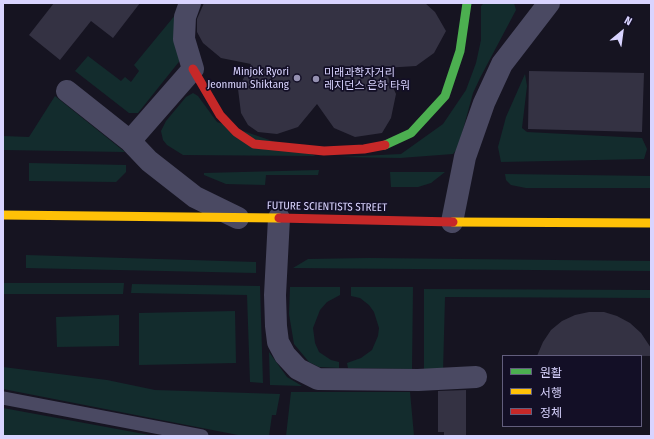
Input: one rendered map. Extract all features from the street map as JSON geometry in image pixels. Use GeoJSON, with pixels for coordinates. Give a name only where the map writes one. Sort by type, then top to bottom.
{"type":"FeatureCollection","features":[{"type":"Feature","properties":{"kind":"main road"},"geometry":{"type":"LineString","coordinates":[[193,69],[220,115],[236,132],[254,144],[324,151],[364,149],[389,144],[411,133],[445,96],[460,51],[467,3]]}},
{"type":"Feature","properties":{"kind":"main road","name":"FUTURE SCIENTISTS STREET"},"geometry":{"type":"LineString","coordinates":[[3,215],[114,215],[452,222],[651,223]]}},
{"type":"Feature","properties":{"kind":"street"},"geometry":{"type":"LineString","coordinates":[[130,141],[193,69],[184,39],[185,17],[190,3]]}},
{"type":"Feature","properties":{"kind":"street"},"geometry":{"type":"LineString","coordinates":[[452,222],[465,157],[484,103],[502,64],[544,5]]}},
{"type":"Feature","properties":{"kind":"street"},"geometry":{"type":"LineString","coordinates":[[67,91],[130,141],[150,161],[195,198],[238,218]]}},
{"type":"Feature","properties":{"kind":"street"},"geometry":{"type":"LineString","coordinates":[[279,218],[275,295],[278,342],[285,355],[298,369],[318,379],[418,380],[476,377]]}},
{"type":"Feature","properties":{"kind":"lane"},"geometry":{"type":"LineString","coordinates":[[3,398],[202,436]]}},
{"type":"Feature","properties":{"kind":"green space"},"geometry":{"type":"Polygon","coordinates":[[[484,3],[514,3],[516,10],[473,93],[458,148],[453,154],[400,158],[339,157],[401,154],[443,124],[466,90],[476,63],[481,40],[481,6],[484,3]]]}},
{"type":"Feature","properties":{"kind":"green space"},"geometry":{"type":"Polygon","coordinates":[[[176,14],[182,58],[138,113],[129,113],[75,71],[88,56],[121,81],[125,77],[131,82],[139,71],[134,65],[176,14]]]}},
{"type":"Feature","properties":{"kind":"green space"},"geometry":{"type":"Polygon","coordinates":[[[525,74],[527,86],[522,128],[527,132],[642,138],[647,149],[644,159],[501,162],[498,147],[506,117],[525,74]]]}},
{"type":"Feature","properties":{"kind":"green space"},"geometry":{"type":"Polygon","coordinates":[[[193,93],[198,96],[217,122],[316,156],[183,155],[167,145],[163,140],[161,131],[166,121],[186,97],[193,93]]]}},
{"type":"Feature","properties":{"kind":"green space"},"geometry":{"type":"Polygon","coordinates":[[[55,96],[125,152],[3,150],[3,136],[29,137],[55,96]]]}},
{"type":"Feature","properties":{"kind":"green space"},"geometry":{"type":"Polygon","coordinates":[[[29,163],[126,165],[126,172],[116,182],[29,181],[29,163]]]}},
{"type":"Feature","properties":{"kind":"green space"},"geometry":{"type":"Polygon","coordinates":[[[319,170],[318,175],[266,175],[265,185],[226,184],[204,175],[204,173],[319,170]]]}},
{"type":"Feature","properties":{"kind":"green space"},"geometry":{"type":"Polygon","coordinates":[[[390,172],[445,172],[431,183],[418,187],[391,187],[390,172]]]}},
{"type":"Feature","properties":{"kind":"green space"},"geometry":{"type":"Polygon","coordinates":[[[505,174],[651,176],[651,188],[526,188],[511,185],[506,180],[505,174]]]}},
{"type":"Feature","properties":{"kind":"green space"},"geometry":{"type":"Polygon","coordinates":[[[26,255],[256,262],[256,273],[26,268],[26,255]]]}},
{"type":"Feature","properties":{"kind":"green space"},"geometry":{"type":"Polygon","coordinates":[[[369,258],[651,261],[651,271],[293,268],[308,259],[369,258]]]}},
{"type":"Feature","properties":{"kind":"green space"},"geometry":{"type":"Polygon","coordinates":[[[4,283],[124,283],[123,294],[4,294],[4,283]]]}},
{"type":"Feature","properties":{"kind":"green space"},"geometry":{"type":"Polygon","coordinates":[[[132,284],[260,286],[263,383],[250,382],[247,295],[131,293],[132,284]]]}},
{"type":"Feature","properties":{"kind":"green space"},"geometry":{"type":"Polygon","coordinates":[[[290,287],[340,287],[340,295],[327,302],[320,310],[313,328],[315,343],[319,352],[331,360],[339,362],[339,368],[319,367],[309,362],[294,344],[289,314],[290,287]]]}},
{"type":"Feature","properties":{"kind":"green space"},"geometry":{"type":"Polygon","coordinates":[[[351,287],[413,287],[412,369],[348,368],[347,363],[361,358],[372,350],[378,336],[379,328],[374,312],[369,305],[360,298],[351,296],[351,287]]]}},
{"type":"Feature","properties":{"kind":"green space"},"geometry":{"type":"Polygon","coordinates":[[[424,289],[651,290],[651,298],[445,297],[443,372],[424,372],[424,289]]]}},
{"type":"Feature","properties":{"kind":"green space"},"geometry":{"type":"Polygon","coordinates":[[[235,311],[236,363],[139,365],[139,313],[235,311]]]}},
{"type":"Feature","properties":{"kind":"green space"},"geometry":{"type":"Polygon","coordinates":[[[119,315],[119,346],[57,347],[56,317],[119,315]]]}},
{"type":"Feature","properties":{"kind":"green space"},"geometry":{"type":"Polygon","coordinates":[[[269,352],[287,377],[302,386],[270,385],[269,352]]]}},
{"type":"Feature","properties":{"kind":"green space"},"geometry":{"type":"Polygon","coordinates":[[[3,367],[107,380],[155,390],[280,394],[276,415],[272,415],[269,436],[243,436],[3,389],[3,367]]]}},
{"type":"Feature","properties":{"kind":"green space"},"geometry":{"type":"Polygon","coordinates":[[[291,392],[410,392],[414,436],[286,436],[291,392]]]}},
{"type":"Feature","properties":{"kind":"green space"},"geometry":{"type":"Polygon","coordinates":[[[3,408],[155,436],[3,436],[3,408]]]}},
{"type":"Feature","properties":{"kind":"building"},"geometry":{"type":"Polygon","coordinates":[[[54,3],[140,3],[113,38],[91,21],[60,60],[29,35],[54,3]]]}},
{"type":"Feature","properties":{"kind":"building","name":"미래과학자거리 레지던스 은하 타워"},"geometry":{"type":"Polygon","coordinates":[[[204,3],[425,3],[435,12],[446,31],[434,53],[416,66],[384,68],[396,94],[391,118],[382,133],[355,137],[334,128],[317,104],[298,127],[277,134],[258,132],[248,125],[241,113],[238,89],[251,64],[221,58],[203,43],[197,32],[197,19],[204,3]]]}},
{"type":"Feature","properties":{"kind":"building"},"geometry":{"type":"Polygon","coordinates":[[[529,71],[644,73],[642,132],[528,129],[529,71]]]}},
{"type":"Feature","properties":{"kind":"building"},"geometry":{"type":"Polygon","coordinates":[[[589,312],[604,312],[617,316],[630,323],[641,333],[651,348],[651,356],[537,355],[543,342],[551,330],[562,321],[575,315],[589,312]]]}},
{"type":"Feature","properties":{"kind":"building"},"geometry":{"type":"Polygon","coordinates":[[[466,390],[466,436],[444,436],[444,432],[438,432],[438,391],[466,390]]]}},
{"type":"Feature","properties":{"kind":"traffic: fast"},"geometry":{"type":"LineString","coordinates":[[385,145],[411,133],[445,96],[460,51],[467,3]]}},
{"type":"Feature","properties":{"kind":"traffic: slow"},"geometry":{"type":"LineString","coordinates":[[3,215],[279,218]]}},
{"type":"Feature","properties":{"kind":"traffic: slow"},"geometry":{"type":"LineString","coordinates":[[453,222],[651,223]]}},
{"type":"Feature","properties":{"kind":"traffic: jam"},"geometry":{"type":"LineString","coordinates":[[193,69],[220,115],[236,132],[254,144],[324,151],[364,149],[385,145]]}},
{"type":"Feature","properties":{"kind":"traffic: jam"},"geometry":{"type":"LineString","coordinates":[[279,218],[453,222]]}},
{"type":"Feature","properties":{"kind":"place","name":"Minjok Ryori Jeonmun Shiktang"},"geometry":{"type":"Point","coordinates":[297,78]}},
{"type":"Feature","properties":{"kind":"place","name":"미래과학자거리 레지던스 은하 타워"},"geometry":{"type":"Point","coordinates":[316,79]}}]}
